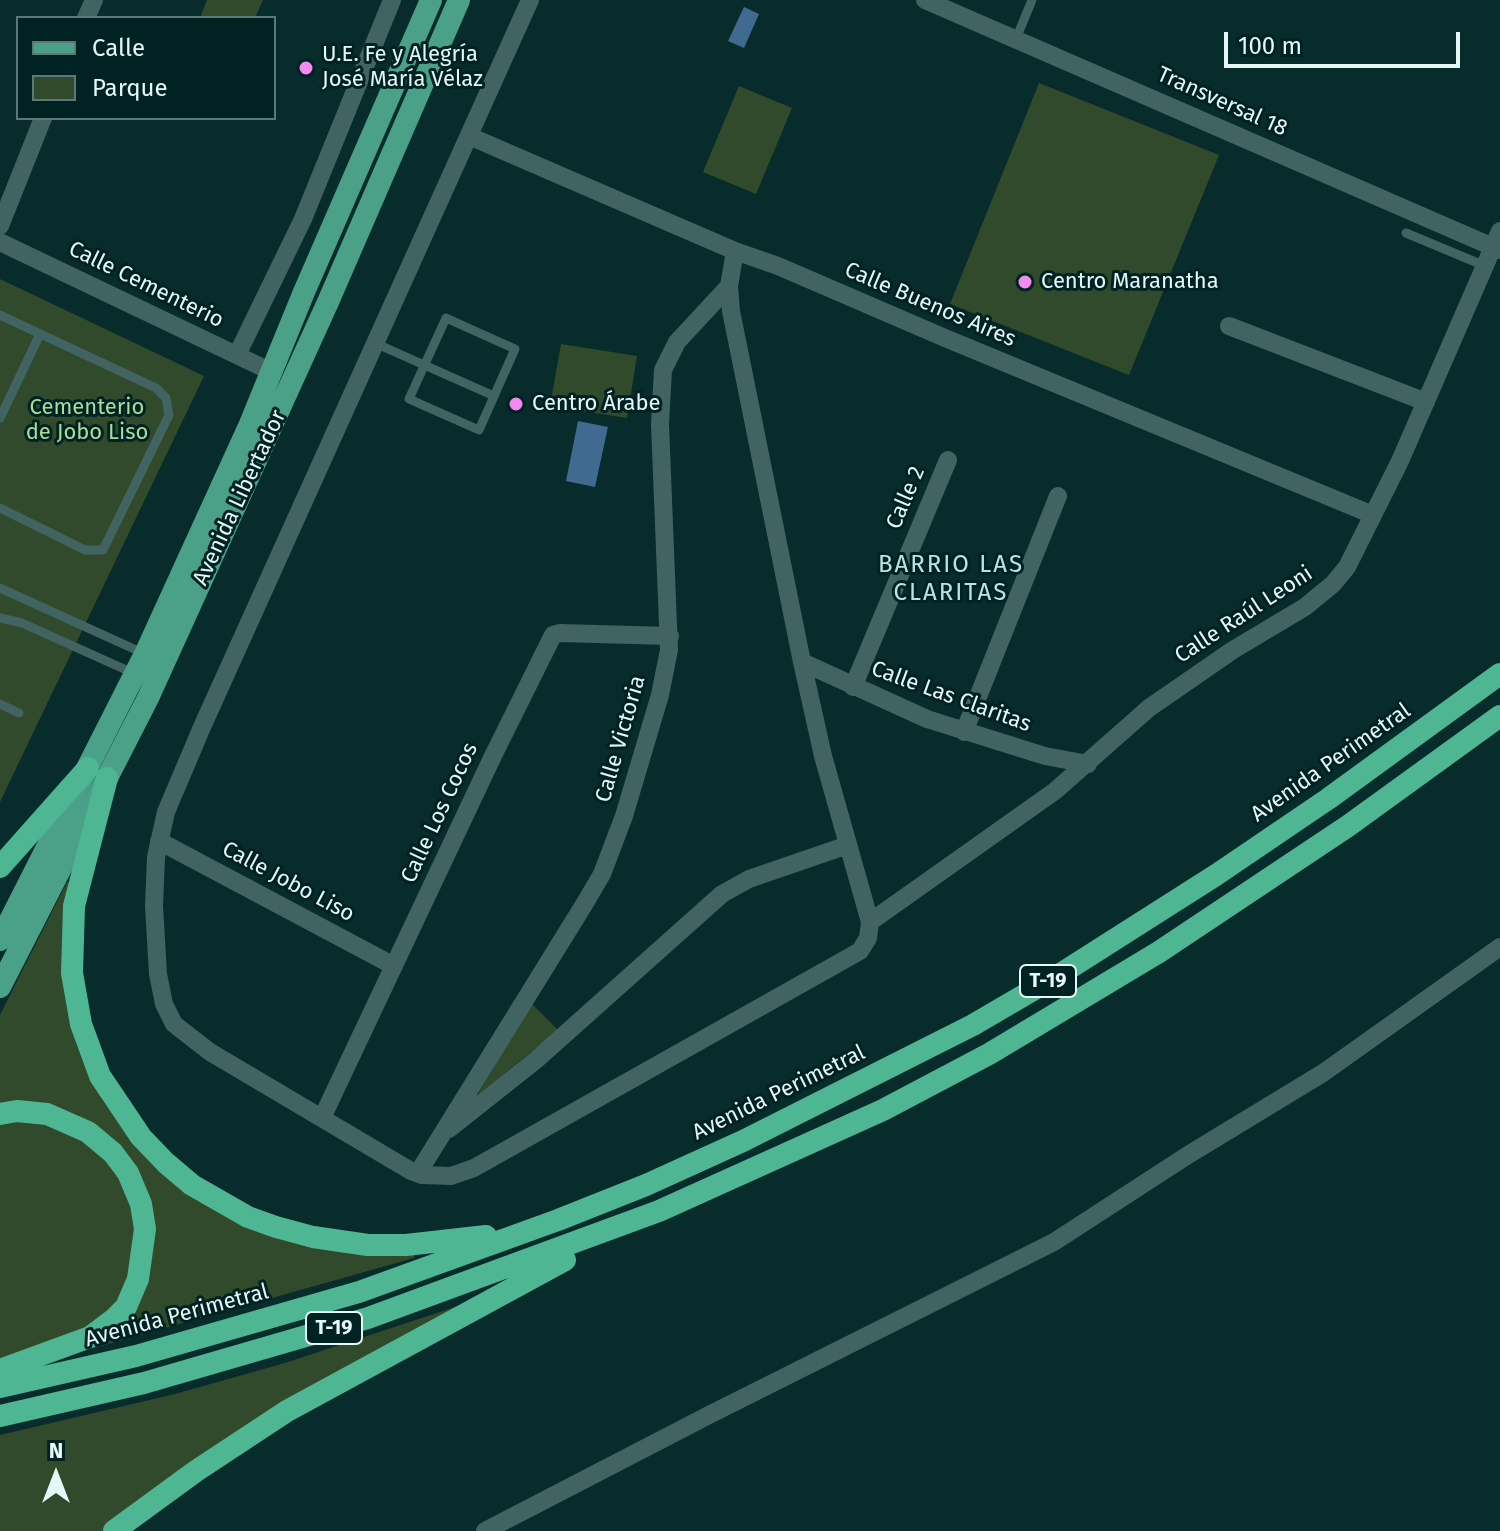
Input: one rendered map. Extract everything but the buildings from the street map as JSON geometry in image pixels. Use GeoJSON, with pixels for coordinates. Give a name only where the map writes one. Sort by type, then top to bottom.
{"type":"FeatureCollection","features":[{"type":"Feature","properties":{"kind":"highway","name":"Avenida Perimetral"},"geometry":{"type":"LineString","coordinates":[[0,1387],[136,1356],[359,1292],[558,1220],[743,1141],[946,1039],[1062,973],[1316,807],[1500,674]]}},
{"type":"Feature","properties":{"kind":"highway","name":"T-19"},"geometry":{"type":"LineString","coordinates":[[0,1416],[144,1383],[368,1318],[659,1211],[883,1110],[1079,1002],[1272,878],[1500,716]]}},
{"type":"Feature","properties":{"kind":"highway"},"geometry":{"type":"LineString","coordinates":[[0,867],[97,773]]}},
{"type":"Feature","properties":{"kind":"highway"},"geometry":{"type":"LineString","coordinates":[[97,773],[74,906],[72,942],[76,999],[85,1036],[100,1076],[122,1112],[166,1163],[192,1185],[248,1217],[338,1242],[406,1245],[453,1241],[558,1220]]}},
{"type":"Feature","properties":{"kind":"highway"},"geometry":{"type":"LineString","coordinates":[[0,1114],[17,1111],[47,1114],[88,1132],[113,1153],[128,1173],[141,1204],[145,1229],[138,1279],[126,1307],[114,1319],[90,1337],[0,1370]]}},
{"type":"Feature","properties":{"kind":"highway"},"geometry":{"type":"LineString","coordinates":[[114,1531],[196,1471],[287,1411],[458,1316],[659,1211]]}},
{"type":"Feature","properties":{"kind":"main road","name":"Avenida Libertador"},"geometry":{"type":"LineString","coordinates":[[0,987],[97,773],[140,664],[272,372],[431,0]]}},
{"type":"Feature","properties":{"kind":"main road","name":"Avenida Libertador"},"geometry":{"type":"LineString","coordinates":[[0,940],[97,773],[148,698],[269,433],[459,0]]}},
{"type":"Feature","properties":{"kind":"street"},"geometry":{"type":"LineString","coordinates":[[237,355],[303,219],[392,0]]}},
{"type":"Feature","properties":{"kind":"street"},"geometry":{"type":"LineString","coordinates":[[530,0],[202,727],[166,812],[154,880],[155,949],[160,989],[174,1024],[210,1052],[418,1173],[434,1177],[451,1176],[474,1168],[860,951],[868,938],[870,922],[823,756],[802,662],[731,311],[729,286],[735,251]]}},
{"type":"Feature","properties":{"kind":"street","name":"Transversal 18"},"geometry":{"type":"LineString","coordinates":[[925,0],[1498,243]]}},
{"type":"Feature","properties":{"kind":"street"},"geometry":{"type":"LineString","coordinates":[[0,226],[42,120]]}},
{"type":"Feature","properties":{"kind":"street","name":"Calle Buenos Aires"},"geometry":{"type":"LineString","coordinates":[[469,136],[735,251],[1373,515]]}},
{"type":"Feature","properties":{"kind":"street","name":"Calle Cementerio"},"geometry":{"type":"LineString","coordinates":[[0,242],[272,372]]}},
{"type":"Feature","properties":{"kind":"street","name":"Calle Raúl Leoni"},"geometry":{"type":"LineString","coordinates":[[870,922],[1055,791],[1149,708],[1201,671],[1323,595],[1347,567],[1373,515],[1498,243]]}},
{"type":"Feature","properties":{"kind":"street","name":"Calle Victoria"},"geometry":{"type":"LineString","coordinates":[[418,1173],[602,874],[624,816],[660,695],[670,636],[660,424],[663,370],[677,342],[729,286]]}},
{"type":"Feature","properties":{"kind":"street"},"geometry":{"type":"LineString","coordinates":[[1229,326],[1426,402]]}},
{"type":"Feature","properties":{"kind":"street","name":"Calle 2"},"geometry":{"type":"LineString","coordinates":[[853,687],[948,460]]}},
{"type":"Feature","properties":{"kind":"street"},"geometry":{"type":"LineString","coordinates":[[964,732],[1058,496]]}},
{"type":"Feature","properties":{"kind":"street","name":"Calle Los Cocos"},"geometry":{"type":"LineString","coordinates":[[322,1118],[553,635],[670,636]]}},
{"type":"Feature","properties":{"kind":"street","name":"Calle Las Claritas"},"geometry":{"type":"LineString","coordinates":[[802,662],[853,687],[964,732],[1045,756],[1088,764]]}},
{"type":"Feature","properties":{"kind":"street","name":"Calle Jobo Liso"},"geometry":{"type":"LineString","coordinates":[[159,841],[394,966]]}},
{"type":"Feature","properties":{"kind":"street"},"geometry":{"type":"LineString","coordinates":[[440,1135],[536,1060],[722,894],[749,879],[848,845]]}},
{"type":"Feature","properties":{"kind":"street"},"geometry":{"type":"LineString","coordinates":[[485,1531],[1054,1242],[1323,1073],[1500,947]]}},
{"type":"Feature","properties":{"kind":"lane"},"geometry":{"type":"LineString","coordinates":[[1016,39],[1032,0]]}},
{"type":"Feature","properties":{"kind":"lane"},"geometry":{"type":"LineString","coordinates":[[1406,233],[1485,266]]}},
{"type":"Feature","properties":{"kind":"lane"},"geometry":{"type":"LineString","coordinates":[[0,315],[156,388],[166,398],[169,415],[103,550],[85,550],[0,508]]}},
{"type":"Feature","properties":{"kind":"lane"},"geometry":{"type":"LineString","coordinates":[[446,318],[515,349],[479,430],[409,399],[425,365],[446,318]]}},
{"type":"Feature","properties":{"kind":"lane"},"geometry":{"type":"LineString","coordinates":[[0,418],[40,334]]}},
{"type":"Feature","properties":{"kind":"lane"},"geometry":{"type":"LineString","coordinates":[[377,344],[494,396]]}},
{"type":"Feature","properties":{"kind":"lane"},"geometry":{"type":"LineString","coordinates":[[0,588],[140,664]]}},
{"type":"Feature","properties":{"kind":"lane"},"geometry":{"type":"LineString","coordinates":[[0,618],[140,664]]}},
{"type":"Feature","properties":{"kind":"lane"},"geometry":{"type":"LineString","coordinates":[[0,704],[19,713]]}},
{"type":"Feature","properties":{"kind":"green space"},"geometry":{"type":"Polygon","coordinates":[[[207,0],[263,0],[256,16],[201,16],[207,0]]]}},
{"type":"Feature","properties":{"kind":"green space"},"geometry":{"type":"Polygon","coordinates":[[[1039,83],[1219,155],[1129,375],[950,304],[1039,83]]]}},
{"type":"Feature","properties":{"kind":"green space"},"geometry":{"type":"Polygon","coordinates":[[[739,86],[792,108],[756,194],[703,172],[739,86]]]}},
{"type":"Feature","properties":{"kind":"green space","name":"Cementerio de Jobo Liso"},"geometry":{"type":"Polygon","coordinates":[[[0,279],[204,376],[0,802],[0,279]]]}},
{"type":"Feature","properties":{"kind":"green space"},"geometry":{"type":"Polygon","coordinates":[[[561,344],[637,356],[627,418],[550,406],[561,344]]]}},
{"type":"Feature","properties":{"kind":"green space"},"geometry":{"type":"Polygon","coordinates":[[[67,882],[94,1079],[218,1210],[415,1253],[414,1258],[80,1352],[145,1281],[127,1159],[0,1106],[0,1015],[67,882]]]}},
{"type":"Feature","properties":{"kind":"green space"},"geometry":{"type":"Polygon","coordinates":[[[532,1004],[558,1030],[479,1094],[479,1092],[532,1004]]]}},
{"type":"Feature","properties":{"kind":"green space"},"geometry":{"type":"Polygon","coordinates":[[[18,1118],[72,1130],[115,1167],[137,1218],[126,1291],[98,1324],[0,1361],[0,1121],[18,1118]]]}},
{"type":"Feature","properties":{"kind":"green space"},"geometry":{"type":"Polygon","coordinates":[[[458,1306],[128,1511],[102,1531],[0,1531],[0,1435],[175,1394],[285,1363],[458,1306]]]}},
{"type":"Feature","properties":{"kind":"water"},"geometry":{"type":"Polygon","coordinates":[[[744,7],[759,14],[744,48],[728,41],[744,7]]]}},
{"type":"Feature","properties":{"kind":"water"},"geometry":{"type":"Polygon","coordinates":[[[578,421],[608,427],[595,487],[566,481],[578,421]]]}},
{"type":"Feature","properties":{"kind":"place","name":"U.E. Fe y Alegría José María Vélaz"},"geometry":{"type":"Point","coordinates":[306,68]}},
{"type":"Feature","properties":{"kind":"place","name":"Centro Maranatha"},"geometry":{"type":"Point","coordinates":[1025,282]}},
{"type":"Feature","properties":{"kind":"place","name":"Centro Árabe"},"geometry":{"type":"Point","coordinates":[516,404]}},
{"type":"Feature","properties":{"kind":"district","name":"BARRIO LAS CLARITAS"},"geometry":{"type":"Point","coordinates":[951,579]}}]}
